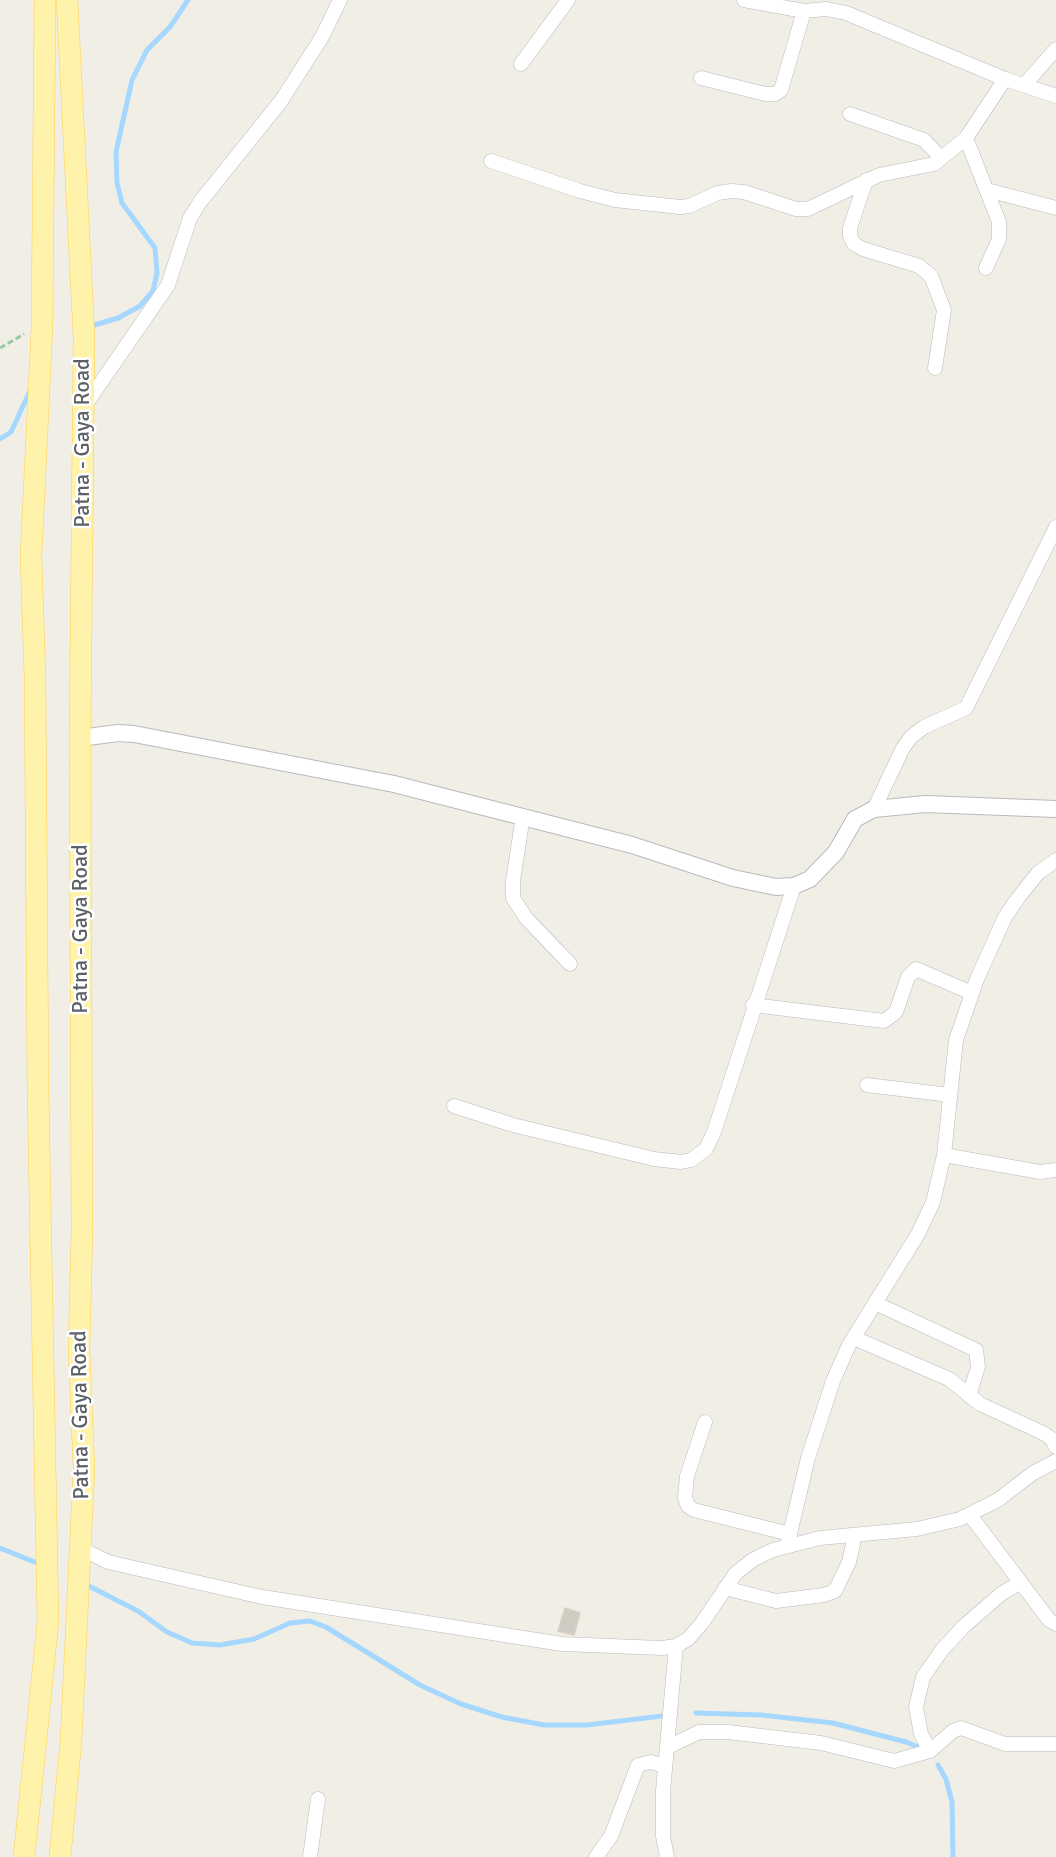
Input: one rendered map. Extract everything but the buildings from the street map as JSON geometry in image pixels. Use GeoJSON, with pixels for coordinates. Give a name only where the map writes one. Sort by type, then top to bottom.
{"type":"FeatureCollection","features":[{"type":"Feature","properties":{"kind":"main road"},"geometry":{"type":"LineString","coordinates":[[24,1857],[48,1622],[38,1103],[35,677],[31,556],[42,327],[45,0]]}},
{"type":"Feature","properties":{"kind":"main road","name":"Patna - Gaya Road"},"geometry":{"type":"LineString","coordinates":[[60,1857],[71,1741],[84,1469],[79,1349],[82,1232],[80,738],[84,338],[67,0]]}},
{"type":"Feature","properties":{"kind":"street"},"geometry":{"type":"LineString","coordinates":[[84,407],[168,285],[190,218],[200,202],[281,100],[322,37],[340,0]]}},
{"type":"Feature","properties":{"kind":"street"},"geometry":{"type":"LineString","coordinates":[[521,64],[568,0]]}},
{"type":"Feature","properties":{"kind":"street"},"geometry":{"type":"LineString","coordinates":[[744,0],[836,9],[1005,78],[1056,96]]}},
{"type":"Feature","properties":{"kind":"street"},"geometry":{"type":"LineString","coordinates":[[701,78],[765,94],[775,94],[781,90],[811,7]]}},
{"type":"Feature","properties":{"kind":"street"},"geometry":{"type":"LineString","coordinates":[[1025,84],[1056,50]]}},
{"type":"Feature","properties":{"kind":"street"},"geometry":{"type":"LineString","coordinates":[[491,161],[598,196],[680,207],[689,206],[717,193],[731,191],[744,192],[796,209],[808,209],[818,207],[866,180],[897,170],[934,164],[966,138],[1005,78]]}},
{"type":"Feature","properties":{"kind":"street"},"geometry":{"type":"LineString","coordinates":[[850,114],[924,140],[941,158]]}},
{"type":"Feature","properties":{"kind":"street"},"geometry":{"type":"LineString","coordinates":[[966,138],[1000,230],[986,268]]}},
{"type":"Feature","properties":{"kind":"street"},"geometry":{"type":"LineString","coordinates":[[866,180],[850,228],[850,236],[854,244],[863,249],[919,266],[931,276],[944,310],[935,368]]}},
{"type":"Feature","properties":{"kind":"street"},"geometry":{"type":"LineString","coordinates":[[987,190],[1056,208]]}},
{"type":"Feature","properties":{"kind":"street"},"geometry":{"type":"LineString","coordinates":[[874,809],[911,737],[924,727],[966,708],[1052,545],[1056,526]]}},
{"type":"Feature","properties":{"kind":"street"},"geometry":{"type":"LineString","coordinates":[[80,738],[118,733],[135,734],[394,784],[632,845],[733,878],[776,887],[794,886],[816,874],[836,852],[855,819],[874,809],[925,804],[1056,809]]}},
{"type":"Feature","properties":{"kind":"street"},"geometry":{"type":"LineString","coordinates":[[523,816],[513,881],[513,898],[526,918],[570,964]]}},
{"type":"Feature","properties":{"kind":"street"},"geometry":{"type":"LineString","coordinates":[[80,1548],[108,1562],[228,1590],[386,1618],[442,1624],[562,1644],[642,1649],[676,1646],[702,1623],[736,1573],[754,1559],[789,1540],[808,1458],[825,1402],[854,1338],[926,1219],[938,1185],[944,1155],[956,1041],[972,993],[1005,917],[1038,873],[1056,860]]}},
{"type":"Feature","properties":{"kind":"street"},"geometry":{"type":"LineString","coordinates":[[454,1106],[513,1125],[654,1159],[681,1162],[691,1160],[706,1149],[714,1132],[753,1005],[794,886]]}},
{"type":"Feature","properties":{"kind":"street"},"geometry":{"type":"LineString","coordinates":[[753,1005],[884,1021],[896,1012],[908,977],[916,969],[972,993]]}},
{"type":"Feature","properties":{"kind":"street"},"geometry":{"type":"LineString","coordinates":[[867,1085],[950,1095]]}},
{"type":"Feature","properties":{"kind":"street"},"geometry":{"type":"LineString","coordinates":[[944,1155],[1054,1174]]}},
{"type":"Feature","properties":{"kind":"street"},"geometry":{"type":"LineString","coordinates":[[875,1303],[976,1350],[978,1367],[969,1396]]}},
{"type":"Feature","properties":{"kind":"street"},"geometry":{"type":"LineString","coordinates":[[854,1338],[949,1379],[980,1404],[1043,1433],[1052,1439],[1056,1447]]}},
{"type":"Feature","properties":{"kind":"street"},"geometry":{"type":"LineString","coordinates":[[705,1422],[686,1482],[685,1498],[688,1506],[694,1510],[789,1540],[917,1529],[970,1515],[998,1500],[1033,1473],[1056,1461]]}},
{"type":"Feature","properties":{"kind":"street"},"geometry":{"type":"LineString","coordinates":[[970,1515],[1048,1620],[1056,1624]]}},
{"type":"Feature","properties":{"kind":"street"},"geometry":{"type":"LineString","coordinates":[[725,1588],[776,1601],[824,1595],[835,1591],[849,1562],[855,1534]]}},
{"type":"Feature","properties":{"kind":"street"},"geometry":{"type":"LineString","coordinates":[[930,1751],[921,1734],[916,1707],[923,1677],[942,1650],[963,1627],[1001,1594],[1021,1582]]}},
{"type":"Feature","properties":{"kind":"street"},"geometry":{"type":"LineString","coordinates":[[668,1857],[662,1822],[676,1646]]}},
{"type":"Feature","properties":{"kind":"street"},"geometry":{"type":"LineString","coordinates":[[668,1747],[699,1732],[708,1731],[812,1742],[894,1761],[930,1751],[953,1731],[961,1728],[1005,1744],[1056,1744]]}},
{"type":"Feature","properties":{"kind":"street"},"geometry":{"type":"LineString","coordinates":[[596,1857],[610,1836],[638,1765],[651,1762],[665,1766]]}},
{"type":"Feature","properties":{"kind":"street"},"geometry":{"type":"LineString","coordinates":[[310,1857],[318,1799]]}},
{"type":"Feature","properties":{"kind":"path"},"geometry":{"type":"LineString","coordinates":[[0,348],[12,338],[42,327]]}},
{"type":"Feature","properties":{"kind":"waterway"},"geometry":{"type":"LineString","coordinates":[[88,327],[118,318],[140,306],[153,291],[157,273],[155,248],[122,203],[117,183],[116,152],[132,80],[147,50],[170,27],[188,0]]}},
{"type":"Feature","properties":{"kind":"waterway"},"geometry":{"type":"LineString","coordinates":[[0,439],[11,432],[30,391]]}},
{"type":"Feature","properties":{"kind":"waterway"},"geometry":{"type":"LineString","coordinates":[[0,1548],[42,1565]]}},
{"type":"Feature","properties":{"kind":"waterway"},"geometry":{"type":"LineString","coordinates":[[83,1583],[138,1611],[167,1632],[192,1643],[220,1645],[254,1639],[290,1623],[310,1621],[326,1627],[420,1685],[461,1704],[502,1717],[544,1725],[587,1725],[662,1716]]}},
{"type":"Feature","properties":{"kind":"waterway"},"geometry":{"type":"LineString","coordinates":[[696,1713],[761,1715],[833,1723],[918,1747]]}},
{"type":"Feature","properties":{"kind":"waterway"},"geometry":{"type":"LineString","coordinates":[[938,1765],[946,1779],[952,1802],[953,1857]]}}]}
